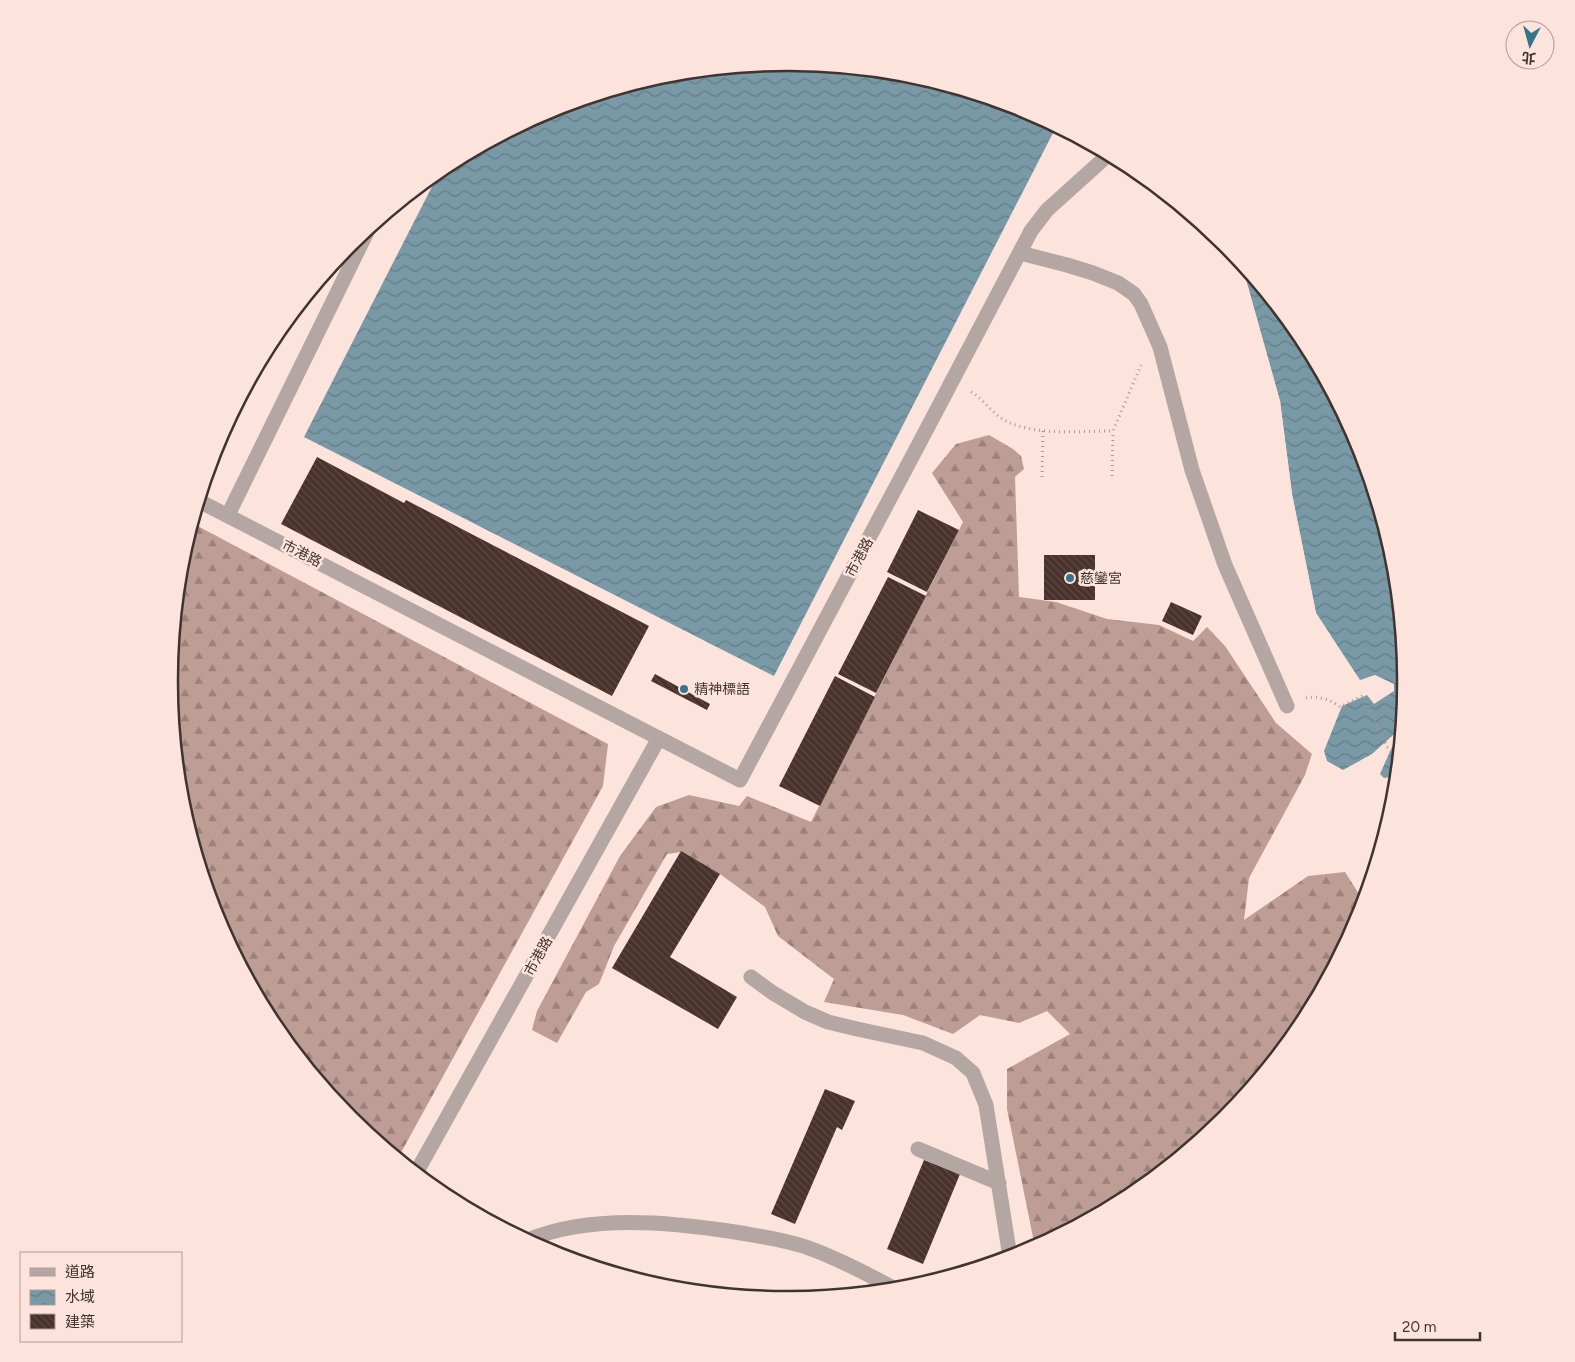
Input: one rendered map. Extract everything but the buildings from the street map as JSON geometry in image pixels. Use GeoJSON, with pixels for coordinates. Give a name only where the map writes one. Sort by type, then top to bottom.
{"type":"FeatureCollection","features":[{"type":"Feature","properties":{"kind":"street","name":"市港路"},"geometry":{"type":"LineString","coordinates":[[205,504],[740,780],[1031,231],[1047,210],[1103,160]]}},
{"type":"Feature","properties":{"kind":"street"},"geometry":{"type":"LineString","coordinates":[[228,515],[360,246]]}},
{"type":"Feature","properties":{"kind":"street"},"geometry":{"type":"LineString","coordinates":[[1020,253],[1076,268],[1118,282],[1134,294],[1141,304],[1160,347],[1192,470],[1225,565],[1287,706]]}},
{"type":"Feature","properties":{"kind":"street","name":"市港路"},"geometry":{"type":"LineString","coordinates":[[419,1167],[659,738]]}},
{"type":"Feature","properties":{"kind":"street"},"geometry":{"type":"LineString","coordinates":[[751,977],[805,1012],[828,1022],[923,1044],[956,1058],[972,1073],[986,1106],[1009,1249]]}},
{"type":"Feature","properties":{"kind":"street"},"geometry":{"type":"LineString","coordinates":[[918,1148],[999,1183]]}},
{"type":"Feature","properties":{"kind":"street"},"geometry":{"type":"LineString","coordinates":[[537,1237],[559,1229],[588,1225],[642,1223],[695,1226],[763,1236],[804,1246],[848,1264],[884,1283]]}},
{"type":"Feature","properties":{"kind":"path"},"geometry":{"type":"LineString","coordinates":[[1112,476],[1113,431],[1141,365]]}},
{"type":"Feature","properties":{"kind":"path"},"geometry":{"type":"LineString","coordinates":[[953,381],[980,397],[993,413],[1019,426],[1043,430],[1113,431]]}},
{"type":"Feature","properties":{"kind":"path"},"geometry":{"type":"LineString","coordinates":[[1042,477],[1043,430]]}},
{"type":"Feature","properties":{"kind":"path"},"geometry":{"type":"LineString","coordinates":[[1287,706],[1310,696],[1322,698],[1340,707],[1364,695],[1387,747],[1393,753]]}},
{"type":"Feature","properties":{"kind":"green space"},"geometry":{"type":"Polygon","coordinates":[[[989,435],[1021,456],[1024,469],[1015,477],[1019,597],[1056,602],[1107,619],[1159,625],[1193,641],[1207,627],[1225,646],[1276,723],[1312,754],[1305,775],[1249,878],[1244,920],[1308,876],[1345,872],[1359,894],[1334,951],[1316,986],[1271,1052],[1219,1112],[1159,1165],[1126,1188],[1092,1209],[1033,1239],[1007,1109],[1007,1069],[1070,1034],[1047,1011],[1019,1023],[980,1015],[953,1034],[903,1015],[824,1002],[834,979],[778,936],[765,907],[720,874],[681,852],[667,854],[614,946],[599,984],[586,992],[557,1043],[532,1030],[537,1011],[620,856],[656,807],[689,795],[739,806],[747,796],[811,822],[963,522],[932,473],[956,444],[989,435]]]}},
{"type":"Feature","properties":{"kind":"green space"},"geometry":{"type":"Polygon","coordinates":[[[198,526],[608,744],[603,786],[401,1152],[356,1112],[329,1083],[281,1020],[259,986],[241,951],[210,877],[189,800],[179,721],[179,641],[189,562],[198,526]]]}},
{"type":"Feature","properties":{"kind":"water"},"geometry":{"type":"Polygon","coordinates":[[[788,71],[867,76],[945,92],[1021,118],[1053,132],[774,676],[304,437],[433,185],[483,153],[518,134],[554,118],[630,92],[669,83],[708,76],[788,71]]]}},
{"type":"Feature","properties":{"kind":"water"},"geometry":{"type":"Polygon","coordinates":[[[1246,279],[1294,342],[1316,376],[1334,411],[1365,485],[1386,562],[1396,641],[1397,681],[1395,734],[1372,754],[1343,770],[1327,761],[1324,751],[1342,706],[1367,695],[1374,704],[1394,691],[1394,684],[1375,675],[1360,680],[1316,613],[1292,494],[1280,401],[1246,279]]]}},
{"type":"Feature","properties":{"kind":"water"},"geometry":{"type":"Polygon","coordinates":[[[1394,745],[1390,777],[1384,778],[1380,774],[1394,745]]]}},
{"type":"Feature","properties":{"kind":"pier"},"geometry":{"type":"Polygon","coordinates":[[[1243,275],[1245,278],[1280,401],[1292,494],[1316,613],[1331,636],[1329,637],[1314,613],[1290,494],[1278,402],[1243,275]]]}},
{"type":"Feature","properties":{"kind":"place","name":"慈鑾宮"},"geometry":{"type":"Point","coordinates":[1070,578]}},
{"type":"Feature","properties":{"kind":"place","name":"精神標語"},"geometry":{"type":"Point","coordinates":[684,689]}}]}
